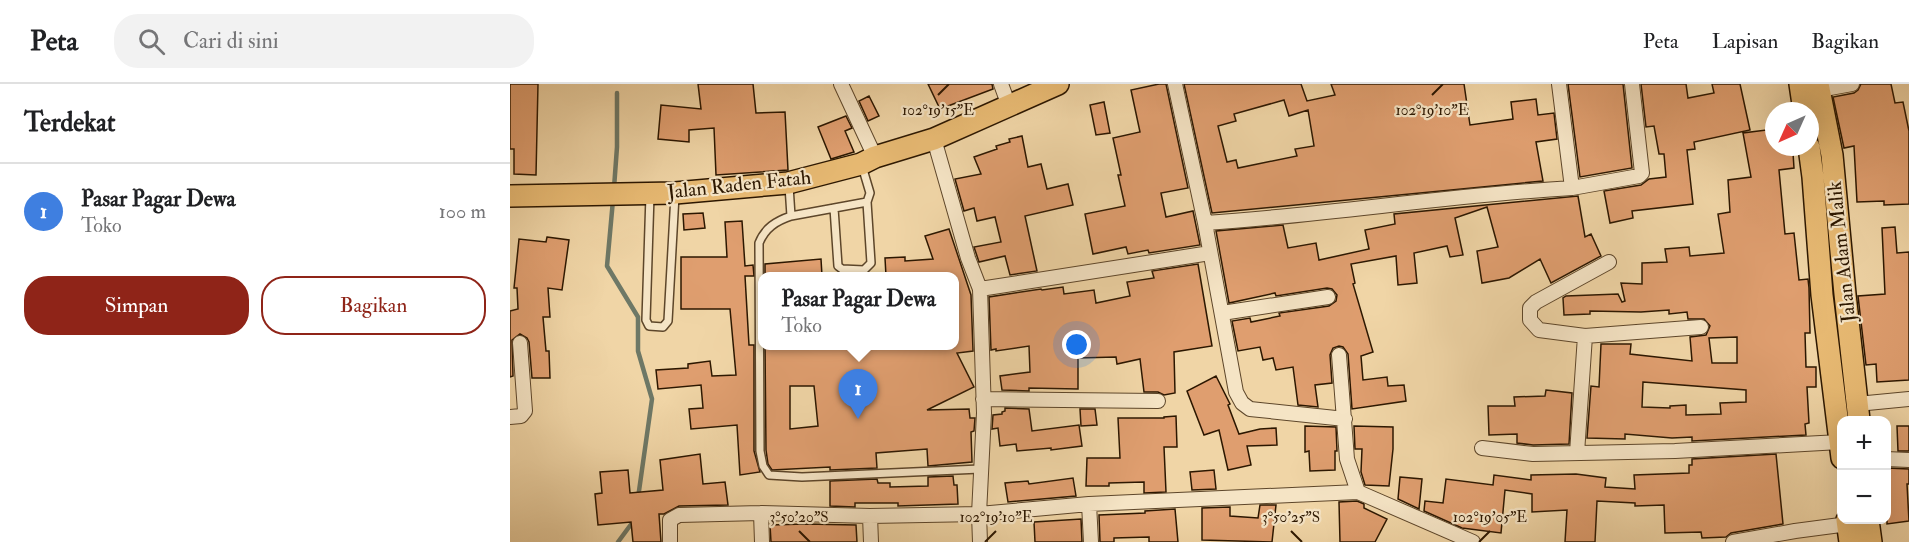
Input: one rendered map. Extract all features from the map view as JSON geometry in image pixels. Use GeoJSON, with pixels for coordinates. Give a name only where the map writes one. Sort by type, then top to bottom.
{"type":"FeatureCollection","features":[{"type":"Feature","properties":{"kind":"main road","name":"Jalan Raden Fatah"},"geometry":{"type":"LineString","coordinates":[[510,196],[675,193],[788,183],[868,161],[934,139],[1058,84]]}},
{"type":"Feature","properties":{"kind":"main road"},"geometry":{"type":"LineString","coordinates":[[1807,102],[1812,86]]}},
{"type":"Feature","properties":{"kind":"main road","name":"Jalan Adam Malik"},"geometry":{"type":"LineString","coordinates":[[1812,86],[1832,155],[1858,412]]}},
{"type":"Feature","properties":{"kind":"main road","name":"Jalan Adam Malik"},"geometry":{"type":"LineString","coordinates":[[1810,156],[1822,295],[1837,417]]}},
{"type":"Feature","properties":{"kind":"main road"},"geometry":{"type":"LineString","coordinates":[[1822,295],[1845,294]]}},
{"type":"Feature","properties":{"kind":"main road"},"geometry":{"type":"LineString","coordinates":[[1853,526],[1871,542]]}},
{"type":"Feature","properties":{"kind":"street"},"geometry":{"type":"LineString","coordinates":[[841,84],[868,161]]}},
{"type":"Feature","properties":{"kind":"street"},"geometry":{"type":"LineString","coordinates":[[1001,84],[1009,106]]}},
{"type":"Feature","properties":{"kind":"street"},"geometry":{"type":"LineString","coordinates":[[1175,84],[1205,223],[1236,392],[1245,406],[1250,409],[1345,419]]}},
{"type":"Feature","properties":{"kind":"street"},"geometry":{"type":"LineString","coordinates":[[1559,84],[1572,188]]}},
{"type":"Feature","properties":{"kind":"street"},"geometry":{"type":"LineString","coordinates":[[1205,223],[1273,219],[1522,191],[1572,188],[1639,176],[1642,173],[1632,84]]}},
{"type":"Feature","properties":{"kind":"street"},"geometry":{"type":"LineString","coordinates":[[1812,86],[1851,84]]}},
{"type":"Feature","properties":{"kind":"street"},"geometry":{"type":"LineString","coordinates":[[934,139],[968,258],[980,289],[983,399],[980,542]]}},
{"type":"Feature","properties":{"kind":"street"},"geometry":{"type":"LineString","coordinates":[[980,289],[1210,253]]}},
{"type":"Feature","properties":{"kind":"street"},"geometry":{"type":"LineString","coordinates":[[1609,262],[1536,302],[1530,308],[1530,320],[1539,330],[1585,336],[1701,327]]}},
{"type":"Feature","properties":{"kind":"street"},"geometry":{"type":"LineString","coordinates":[[1222,313],[1328,297]]}},
{"type":"Feature","properties":{"kind":"street"},"geometry":{"type":"LineString","coordinates":[[1577,453],[1585,336]]}},
{"type":"Feature","properties":{"kind":"street"},"geometry":{"type":"LineString","coordinates":[[510,417],[521,416],[525,411],[520,343]]}},
{"type":"Feature","properties":{"kind":"street"},"geometry":{"type":"LineString","coordinates":[[1340,355],[1347,459],[1358,492]]}},
{"type":"Feature","properties":{"kind":"street"},"geometry":{"type":"LineString","coordinates":[[983,399],[1158,401]]}},
{"type":"Feature","properties":{"kind":"street"},"geometry":{"type":"LineString","coordinates":[[1858,412],[1909,399]]}},
{"type":"Feature","properties":{"kind":"street"},"geometry":{"type":"LineString","coordinates":[[1482,448],[1533,454],[1837,450]]}},
{"type":"Feature","properties":{"kind":"street"},"geometry":{"type":"LineString","coordinates":[[1891,459],[1909,460]]}},
{"type":"Feature","properties":{"kind":"street"},"geometry":{"type":"LineString","coordinates":[[669,542],[668,529],[670,520],[674,516],[761,513],[870,516],[979,514],[1089,504],[1358,492],[1473,542]]}},
{"type":"Feature","properties":{"kind":"street"},"geometry":{"type":"LineString","coordinates":[[1089,504],[1091,542]]}},
{"type":"Feature","properties":{"kind":"street"},"geometry":{"type":"LineString","coordinates":[[761,513],[762,542]]}},
{"type":"Feature","properties":{"kind":"street"},"geometry":{"type":"LineString","coordinates":[[870,516],[871,542]]}},
{"type":"Feature","properties":{"kind":"street"},"geometry":{"type":"LineString","coordinates":[[1733,542],[1853,526]]}},
{"type":"Feature","properties":{"kind":"lane"},"geometry":{"type":"LineString","coordinates":[[834,208],[838,266],[842,269],[864,270],[871,263],[867,202],[870,193],[868,161]]}},
{"type":"Feature","properties":{"kind":"lane"},"geometry":{"type":"LineString","coordinates":[[788,183],[791,216]]}},
{"type":"Feature","properties":{"kind":"lane"},"geometry":{"type":"LineString","coordinates":[[643,194],[646,320],[653,328],[663,327],[668,321],[675,193]]}},
{"type":"Feature","properties":{"kind":"lane"},"geometry":{"type":"LineString","coordinates":[[759,272],[759,243],[769,227],[791,216],[867,202]]}},
{"type":"Feature","properties":{"kind":"lane"},"geometry":{"type":"LineString","coordinates":[[760,350],[760,451],[769,475],[802,477],[980,469]]}},
{"type":"Feature","properties":{"kind":"building"},"geometry":{"type":"Polygon","coordinates":[[[510,84],[538,84],[536,175],[514,174],[514,149],[510,149],[510,84]]]}},
{"type":"Feature","properties":{"kind":"building"},"geometry":{"type":"Polygon","coordinates":[[[698,84],[753,84],[756,113],[785,112],[788,170],[716,175],[714,128],[689,130],[689,142],[658,139],[661,105],[701,109],[698,84]]]}},
{"type":"Feature","properties":{"kind":"building"},"geometry":{"type":"Polygon","coordinates":[[[928,84],[992,84],[993,89],[940,109],[928,84]]]}},
{"type":"Feature","properties":{"kind":"building"},"geometry":{"type":"Polygon","coordinates":[[[1166,84],[1188,188],[1161,193],[1166,217],[1193,211],[1200,245],[1128,254],[1126,247],[1093,254],[1085,214],[1125,206],[1113,138],[1140,132],[1131,90],[1166,84]]]}},
{"type":"Feature","properties":{"kind":"building"},"geometry":{"type":"Polygon","coordinates":[[[1184,84],[1301,84],[1307,101],[1335,95],[1331,84],[1464,84],[1470,125],[1513,119],[1511,102],[1536,99],[1538,115],[1554,113],[1557,139],[1536,142],[1543,181],[1212,213],[1184,84]],[[1284,100],[1234,114],[1236,121],[1218,126],[1227,162],[1236,160],[1238,168],[1297,156],[1295,149],[1314,146],[1308,110],[1289,116],[1284,100]]]}},
{"type":"Feature","properties":{"kind":"building"},"geometry":{"type":"Polygon","coordinates":[[[1568,84],[1623,84],[1632,168],[1580,177],[1568,84]]]}},
{"type":"Feature","properties":{"kind":"building"},"geometry":{"type":"Polygon","coordinates":[[[1641,84],[1686,84],[1688,98],[1714,93],[1712,84],[1740,84],[1750,130],[1694,142],[1695,149],[1687,150],[1693,204],[1632,211],[1633,218],[1610,223],[1604,191],[1641,185],[1649,179],[1666,177],[1664,154],[1659,154],[1654,126],[1646,127],[1641,84]]]}},
{"type":"Feature","properties":{"kind":"building"},"geometry":{"type":"Polygon","coordinates":[[[1861,84],[1891,84],[1895,103],[1903,102],[1909,131],[1909,204],[1884,205],[1884,201],[1857,202],[1854,146],[1844,148],[1833,97],[1854,93],[1861,84]]]}},
{"type":"Feature","properties":{"kind":"building"},"geometry":{"type":"Polygon","coordinates":[[[869,96],[879,116],[868,121],[859,101],[869,96]]]}},
{"type":"Feature","properties":{"kind":"building"},"geometry":{"type":"Polygon","coordinates":[[[1104,102],[1110,133],[1096,135],[1090,105],[1104,102]]]}},
{"type":"Feature","properties":{"kind":"building"},"geometry":{"type":"Polygon","coordinates":[[[846,116],[852,128],[845,131],[854,152],[831,159],[818,127],[846,116]]]}},
{"type":"Feature","properties":{"kind":"building"},"geometry":{"type":"Polygon","coordinates":[[[1765,130],[1765,156],[1793,156],[1794,168],[1779,170],[1785,234],[1794,233],[1799,280],[1808,279],[1809,288],[1810,333],[1805,333],[1806,367],[1816,367],[1816,387],[1807,387],[1809,423],[1805,424],[1806,435],[1692,441],[1692,437],[1672,438],[1625,434],[1625,439],[1587,438],[1591,386],[1599,387],[1601,344],[1631,344],[1630,354],[1692,361],[1690,337],[1706,335],[1710,326],[1704,319],[1688,319],[1687,312],[1669,314],[1669,310],[1590,311],[1590,314],[1564,315],[1563,298],[1618,294],[1622,302],[1625,301],[1621,283],[1642,284],[1642,263],[1667,262],[1665,249],[1689,247],[1690,256],[1724,253],[1718,214],[1730,212],[1728,180],[1751,177],[1743,133],[1765,130]],[[1737,337],[1709,338],[1712,363],[1737,363],[1737,337]],[[1643,382],[1642,407],[1670,408],[1670,406],[1686,405],[1686,415],[1721,414],[1720,403],[1746,402],[1746,390],[1643,382]]]}},
{"type":"Feature","properties":{"kind":"building"},"geometry":{"type":"Polygon","coordinates":[[[1022,136],[1028,167],[1041,164],[1047,189],[1068,184],[1073,205],[1025,216],[1037,271],[1010,275],[1005,256],[979,262],[974,247],[1001,242],[995,217],[977,221],[974,208],[964,211],[955,179],[981,174],[974,157],[997,149],[996,146],[1010,142],[1009,139],[1022,136]]]}},
{"type":"Feature","properties":{"kind":"building"},"geometry":{"type":"Polygon","coordinates":[[[1578,196],[1585,237],[1591,234],[1601,256],[1551,283],[1540,259],[1509,278],[1482,283],[1477,251],[1498,247],[1487,207],[1455,218],[1463,255],[1450,257],[1447,246],[1414,253],[1417,283],[1398,285],[1396,256],[1351,264],[1355,283],[1353,284],[1373,352],[1361,356],[1363,380],[1387,377],[1388,386],[1404,385],[1406,401],[1352,409],[1348,354],[1343,347],[1339,346],[1333,348],[1330,355],[1332,383],[1315,385],[1318,407],[1298,405],[1293,367],[1276,370],[1273,358],[1263,360],[1260,347],[1238,351],[1232,321],[1250,318],[1251,322],[1280,316],[1279,313],[1329,306],[1336,301],[1337,295],[1332,289],[1327,288],[1276,296],[1275,293],[1229,303],[1216,231],[1283,225],[1288,248],[1316,243],[1319,260],[1369,249],[1365,230],[1395,224],[1394,214],[1578,196]]]}},
{"type":"Feature","properties":{"kind":"building"},"geometry":{"type":"Polygon","coordinates":[[[703,213],[705,228],[684,230],[683,214],[703,213]]]}},
{"type":"Feature","properties":{"kind":"building"},"geometry":{"type":"Polygon","coordinates":[[[742,221],[745,266],[753,265],[754,276],[745,276],[749,345],[754,345],[754,451],[760,472],[740,475],[737,425],[691,429],[689,409],[703,408],[701,385],[658,389],[656,370],[688,368],[688,364],[710,361],[712,376],[736,375],[730,309],[681,309],[681,257],[727,257],[725,222],[742,221]]]}},
{"type":"Feature","properties":{"kind":"building"},"geometry":{"type":"Polygon","coordinates":[[[1895,227],[1897,253],[1909,252],[1909,380],[1877,382],[1876,364],[1866,365],[1858,296],[1885,294],[1882,228],[1895,227]]]}},
{"type":"Feature","properties":{"kind":"building"},"geometry":{"type":"Polygon","coordinates":[[[949,229],[971,295],[973,351],[957,353],[974,387],[927,410],[969,409],[970,418],[975,418],[974,431],[971,432],[972,462],[928,466],[927,449],[876,453],[877,468],[830,470],[830,467],[772,470],[768,464],[766,450],[765,350],[959,350],[959,272],[886,272],[885,258],[905,257],[905,261],[933,259],[925,236],[949,229]],[[790,386],[790,429],[818,426],[814,386],[790,386]]]}},
{"type":"Feature","properties":{"kind":"building"},"geometry":{"type":"Polygon","coordinates":[[[547,237],[569,240],[562,290],[548,288],[550,317],[543,317],[546,351],[549,351],[550,378],[532,378],[529,342],[520,334],[512,340],[513,376],[510,377],[510,311],[518,309],[517,288],[514,288],[519,239],[546,242],[547,237]]]}},
{"type":"Feature","properties":{"kind":"building"},"geometry":{"type":"Polygon","coordinates":[[[821,259],[822,272],[765,272],[765,264],[821,259]]]}},
{"type":"Feature","properties":{"kind":"building"},"geometry":{"type":"Polygon","coordinates":[[[1198,264],[1212,346],[1174,352],[1175,393],[1164,395],[1158,392],[1144,392],[1140,359],[1117,364],[1116,357],[1078,358],[1078,389],[1002,390],[1000,376],[1030,372],[1029,346],[991,350],[989,297],[1063,287],[1064,294],[1094,290],[1096,303],[1130,296],[1127,282],[1154,278],[1152,271],[1198,264]]]}},
{"type":"Feature","properties":{"kind":"building"},"geometry":{"type":"Polygon","coordinates":[[[1216,376],[1230,404],[1228,405],[1239,434],[1276,428],[1277,445],[1247,446],[1251,465],[1228,470],[1219,430],[1204,435],[1187,391],[1216,376]]]}},
{"type":"Feature","properties":{"kind":"building"},"geometry":{"type":"Polygon","coordinates":[[[1546,390],[1572,393],[1569,444],[1533,445],[1517,443],[1517,434],[1489,435],[1488,406],[1515,406],[1514,397],[1545,396],[1546,390]]]}},
{"type":"Feature","properties":{"kind":"building"},"geometry":{"type":"Polygon","coordinates":[[[1005,408],[1029,409],[1032,431],[1079,425],[1082,446],[1017,451],[1016,444],[1000,446],[998,428],[992,429],[993,415],[1002,414],[1005,408]]]}},
{"type":"Feature","properties":{"kind":"building"},"geometry":{"type":"Polygon","coordinates":[[[1080,409],[1095,409],[1097,425],[1081,426],[1080,409]]]}},
{"type":"Feature","properties":{"kind":"building"},"geometry":{"type":"Polygon","coordinates":[[[1176,416],[1177,447],[1164,447],[1166,492],[1144,493],[1144,482],[1086,486],[1087,458],[1120,458],[1118,418],[1176,416]]]}},
{"type":"Feature","properties":{"kind":"building"},"geometry":{"type":"Polygon","coordinates":[[[1305,426],[1336,427],[1335,470],[1310,471],[1309,451],[1305,452],[1305,426]]]}},
{"type":"Feature","properties":{"kind":"building"},"geometry":{"type":"Polygon","coordinates":[[[1354,426],[1393,427],[1389,486],[1365,485],[1361,472],[1362,449],[1355,449],[1354,426]]]}},
{"type":"Feature","properties":{"kind":"building"},"geometry":{"type":"Polygon","coordinates":[[[1897,426],[1909,426],[1909,451],[1898,451],[1897,426]]]}},
{"type":"Feature","properties":{"kind":"building"},"geometry":{"type":"Polygon","coordinates":[[[700,454],[703,484],[725,482],[728,505],[679,506],[664,514],[659,514],[661,542],[633,542],[631,522],[598,525],[595,494],[602,493],[600,472],[628,470],[630,493],[663,490],[660,460],[700,454]]]}},
{"type":"Feature","properties":{"kind":"building"},"geometry":{"type":"Polygon","coordinates":[[[1776,454],[1783,524],[1731,533],[1726,537],[1702,538],[1701,532],[1665,533],[1664,505],[1635,506],[1635,503],[1597,501],[1595,542],[1565,542],[1567,510],[1532,512],[1532,494],[1505,490],[1501,533],[1462,528],[1424,511],[1425,501],[1443,503],[1446,479],[1493,485],[1494,475],[1531,480],[1531,475],[1576,474],[1606,478],[1605,487],[1635,489],[1634,475],[1689,473],[1692,459],[1776,454]]]}},
{"type":"Feature","properties":{"kind":"building"},"geometry":{"type":"Polygon","coordinates":[[[1891,468],[1909,469],[1909,484],[1907,484],[1909,521],[1891,523],[1891,468]]]}},
{"type":"Feature","properties":{"kind":"building"},"geometry":{"type":"Polygon","coordinates":[[[1214,470],[1216,489],[1192,490],[1190,472],[1214,470]]]}},
{"type":"Feature","properties":{"kind":"building"},"geometry":{"type":"Polygon","coordinates":[[[953,476],[954,485],[957,485],[958,504],[898,506],[898,503],[855,503],[855,507],[830,506],[830,481],[877,479],[878,483],[890,483],[890,487],[928,486],[928,477],[953,476]]]}},
{"type":"Feature","properties":{"kind":"building"},"geometry":{"type":"Polygon","coordinates":[[[1400,477],[1422,479],[1419,509],[1398,499],[1400,477]]]}},
{"type":"Feature","properties":{"kind":"building"},"geometry":{"type":"Polygon","coordinates":[[[1073,478],[1076,496],[1008,502],[1005,483],[1028,481],[1029,484],[1073,478]]]}},
{"type":"Feature","properties":{"kind":"building"},"geometry":{"type":"Polygon","coordinates":[[[1357,501],[1364,504],[1364,508],[1387,519],[1375,542],[1340,542],[1339,502],[1357,501]]]}},
{"type":"Feature","properties":{"kind":"building"},"geometry":{"type":"Polygon","coordinates":[[[1260,505],[1276,505],[1272,542],[1202,540],[1202,508],[1230,507],[1230,516],[1258,518],[1260,505]]]}},
{"type":"Feature","properties":{"kind":"building"},"geometry":{"type":"Polygon","coordinates":[[[1175,509],[1178,542],[1149,542],[1149,537],[1114,538],[1114,542],[1100,542],[1099,515],[1175,509]]]}},
{"type":"Feature","properties":{"kind":"building"},"geometry":{"type":"Polygon","coordinates":[[[1081,519],[1082,542],[1035,542],[1034,522],[1081,519]]]}},
{"type":"Feature","properties":{"kind":"building"},"geometry":{"type":"Polygon","coordinates":[[[770,525],[856,525],[857,542],[771,542],[770,525]]]}},
{"type":"Feature","properties":{"kind":"waterway"},"geometry":{"type":"LineString","coordinates":[[614,188],[617,93]]}},
{"type":"Feature","properties":{"kind":"waterway"},"geometry":{"type":"LineString","coordinates":[[613,200],[607,266],[638,317],[638,351],[652,399],[638,498]]}},
{"type":"Feature","properties":{"kind":"waterway"},"geometry":{"type":"LineString","coordinates":[[618,542],[632,523]]}},
{"type":"Feature","properties":{"kind":"place","name":"Pasar Pagar Dewa"},"geometry":{"type":"Point","coordinates":[858,419]}}]}
